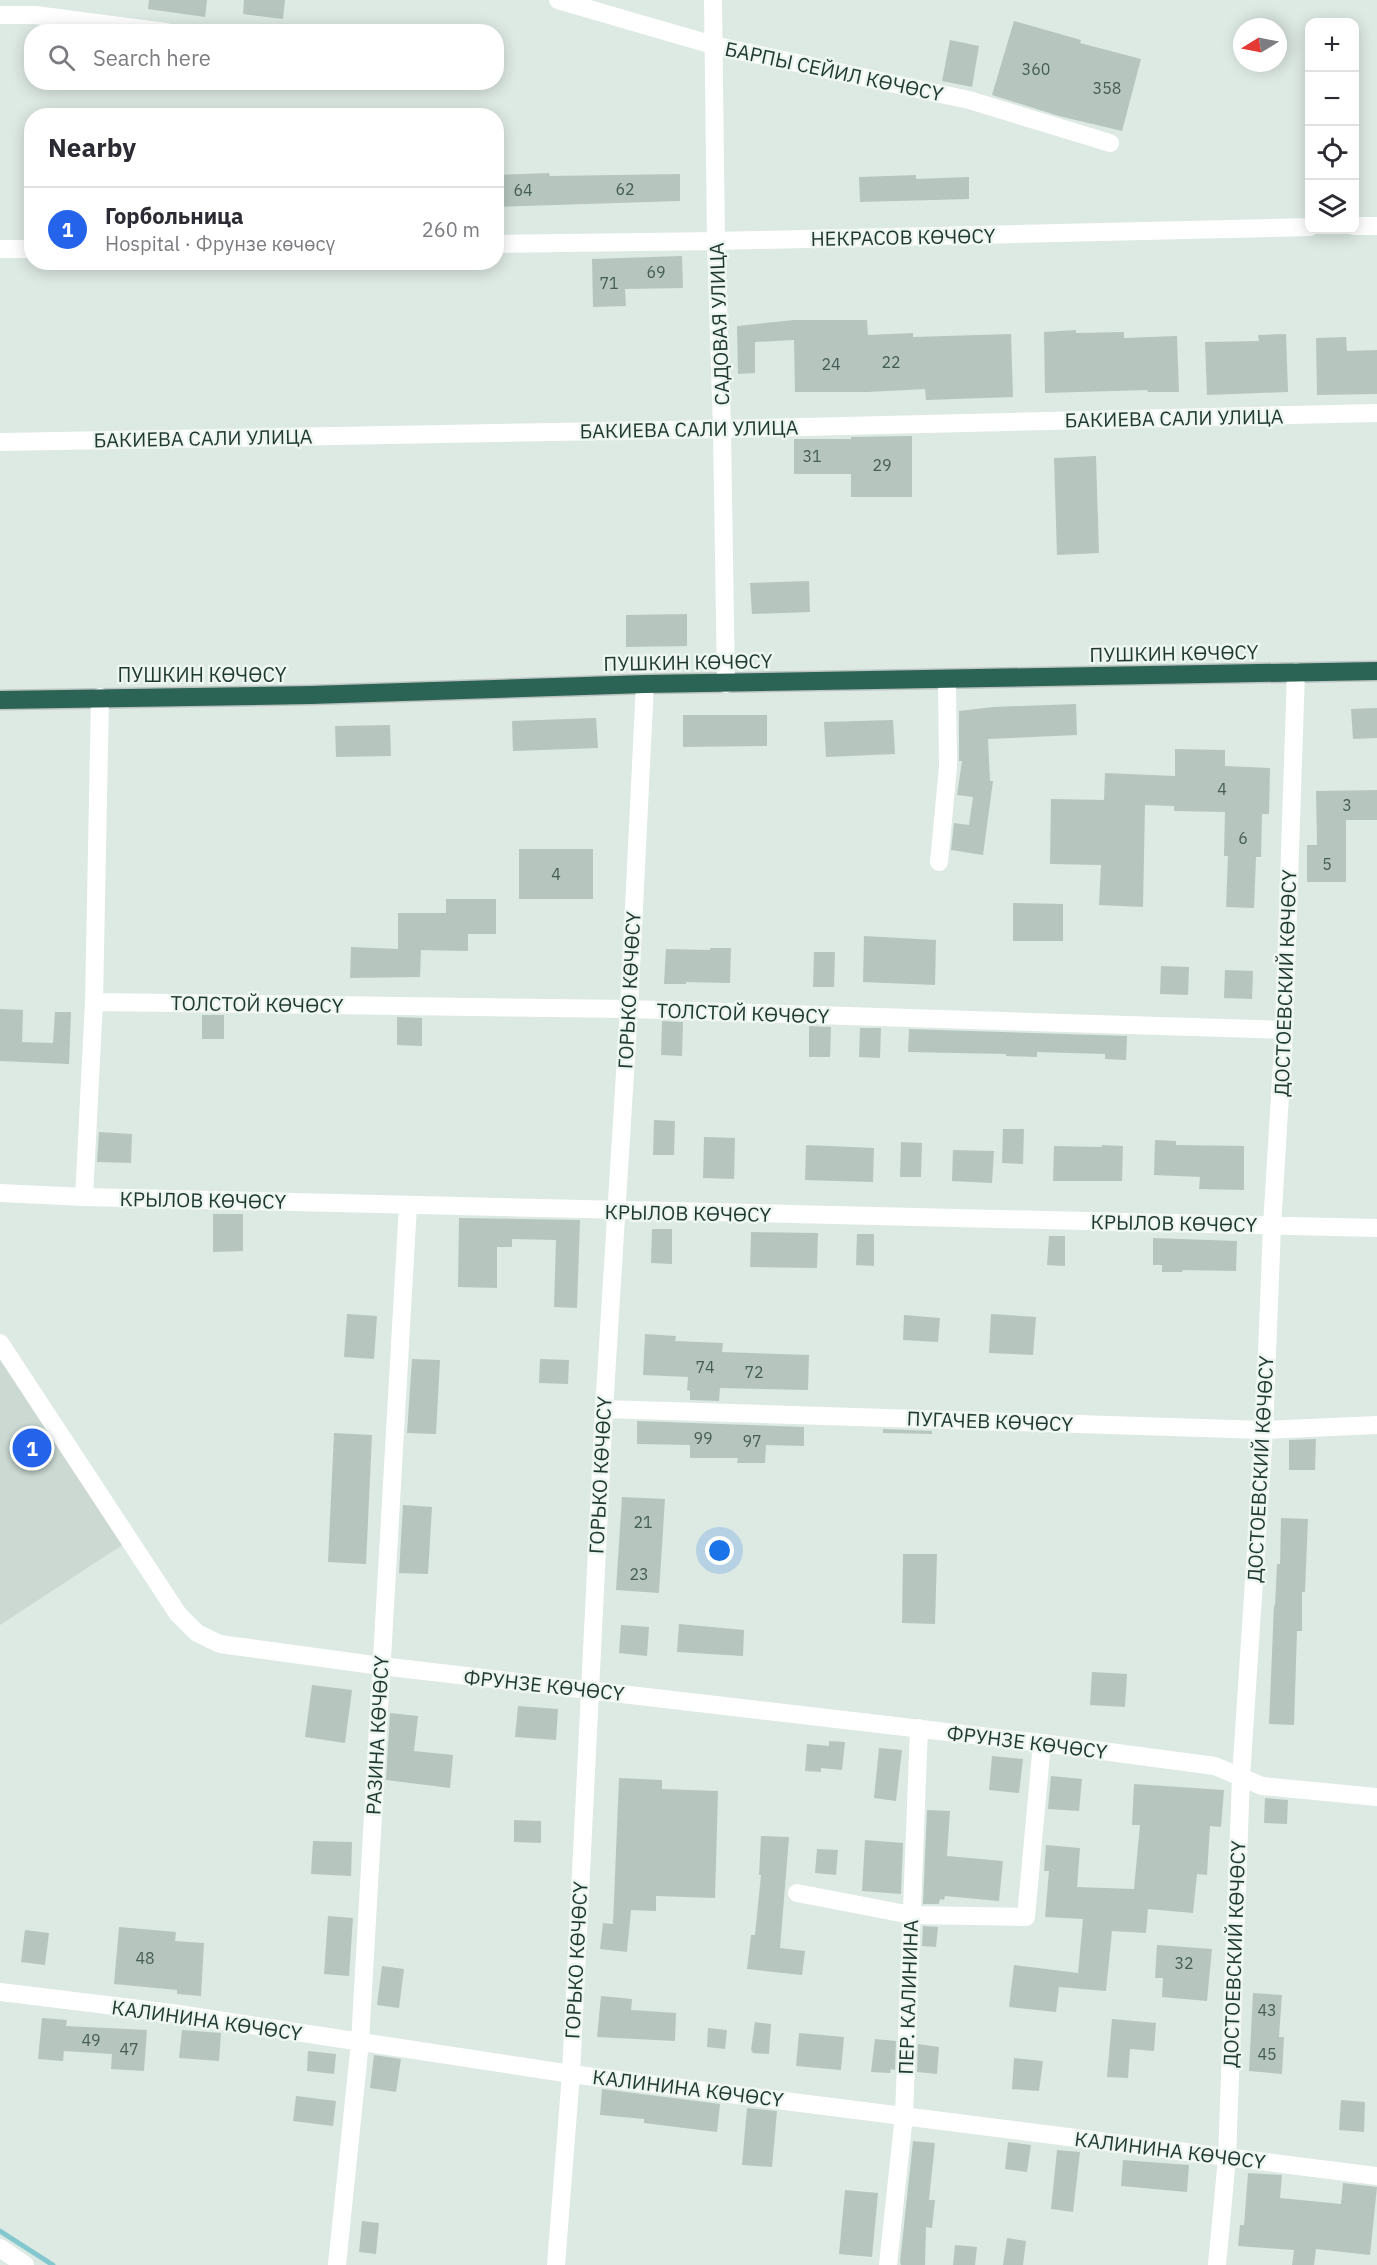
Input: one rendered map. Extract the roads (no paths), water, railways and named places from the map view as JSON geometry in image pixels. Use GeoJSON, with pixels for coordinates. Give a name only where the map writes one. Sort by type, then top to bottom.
{"type":"FeatureCollection","features":[{"type":"Feature","properties":{"kind":"highway","name":"ПУШКИН КӨЧӨСҮ"},"geometry":{"type":"LineString","coordinates":[[0,700],[311,695],[645,684],[1377,671]]}},
{"type":"Feature","properties":{"kind":"street","name":"БАРПЫ СЕЙИЛ КӨЧӨСҮ"},"geometry":{"type":"LineString","coordinates":[[558,0],[713,45],[969,100],[1110,143]]}},
{"type":"Feature","properties":{"kind":"street","name":"САДОВАЯ УЛИЦА"},"geometry":{"type":"LineString","coordinates":[[713,0],[726,684]]}},
{"type":"Feature","properties":{"kind":"street"},"geometry":{"type":"LineString","coordinates":[[0,15],[35,15],[104,24]]}},
{"type":"Feature","properties":{"kind":"street"},"geometry":{"type":"LineString","coordinates":[[1359,226],[1377,226]]}},
{"type":"Feature","properties":{"kind":"street","name":"НЕКРАСОВ КӨЧӨСҮ"},"geometry":{"type":"LineString","coordinates":[[504,244],[1305,227]]}},
{"type":"Feature","properties":{"kind":"street"},"geometry":{"type":"LineString","coordinates":[[0,249],[24,249]]}},
{"type":"Feature","properties":{"kind":"street","name":"БАКИЕВА САЛИ УЛИЦА"},"geometry":{"type":"LineString","coordinates":[[0,442],[722,429],[1377,412]]}},
{"type":"Feature","properties":{"kind":"street","name":"ДОСТОЕВСКИЙ КӨЧӨСҮ"},"geometry":{"type":"LineString","coordinates":[[1217,2265],[1227,2158],[1241,1777],[1264,1430],[1272,1226],[1284,1030],[1296,672]]}},
{"type":"Feature","properties":{"kind":"street"},"geometry":{"type":"LineString","coordinates":[[939,862],[948,767],[946,680]]}},
{"type":"Feature","properties":{"kind":"street","name":"ГОРЬКО КӨЧӨСҮ"},"geometry":{"type":"LineString","coordinates":[[556,2265],[571,2074],[603,1409],[629,1009],[645,684]]}},
{"type":"Feature","properties":{"kind":"street"},"geometry":{"type":"LineString","coordinates":[[84,1197],[94,1002],[100,697]]}},
{"type":"Feature","properties":{"kind":"street","name":"ТОЛСТОЙ КӨЧӨСҮ"},"geometry":{"type":"LineString","coordinates":[[94,1002],[629,1009],[1284,1030]]}},
{"type":"Feature","properties":{"kind":"street","name":"КРЫЛОВ КӨЧӨСҮ"},"geometry":{"type":"LineString","coordinates":[[0,1193],[617,1211],[1377,1228]]}},
{"type":"Feature","properties":{"kind":"street","name":"РАЗИНА КӨЧӨСҮ"},"geometry":{"type":"LineString","coordinates":[[337,2265],[360,2042],[408,1205]]}},
{"type":"Feature","properties":{"kind":"street","name":"ФРУНЗЕ КӨЧӨСҮ"},"geometry":{"type":"LineString","coordinates":[[0,1343],[178,1614],[197,1633],[220,1644],[381,1666],[1042,1743],[1215,1766],[1262,1786],[1377,1797]]}},
{"type":"Feature","properties":{"kind":"street","name":"ПУГАЧЕВ КӨЧӨСҮ"},"geometry":{"type":"LineString","coordinates":[[603,1409],[1264,1430],[1377,1425]]}},
{"type":"Feature","properties":{"kind":"street","name":"ПЕР. КАЛИНИНА"},"geometry":{"type":"LineString","coordinates":[[888,2265],[904,2115],[919,1728]]}},
{"type":"Feature","properties":{"kind":"street"},"geometry":{"type":"LineString","coordinates":[[797,1893],[911,1915],[1026,1917],[1042,1743]]}},
{"type":"Feature","properties":{"kind":"street","name":"КАЛИНИНА КӨЧӨСҮ"},"geometry":{"type":"LineString","coordinates":[[0,1992],[172,2013],[571,2074],[1377,2176]]}},
{"type":"Feature","properties":{"kind":"street"},"geometry":{"type":"LineString","coordinates":[[0,2248],[26,2265]]}},
{"type":"Feature","properties":{"kind":"waterway"},"geometry":{"type":"LineString","coordinates":[[0,2231],[53,2265]]}},
{"type":"Feature","properties":{"kind":"place","name":"Горбольница"},"geometry":{"type":"Point","coordinates":[32,1448]}}]}
